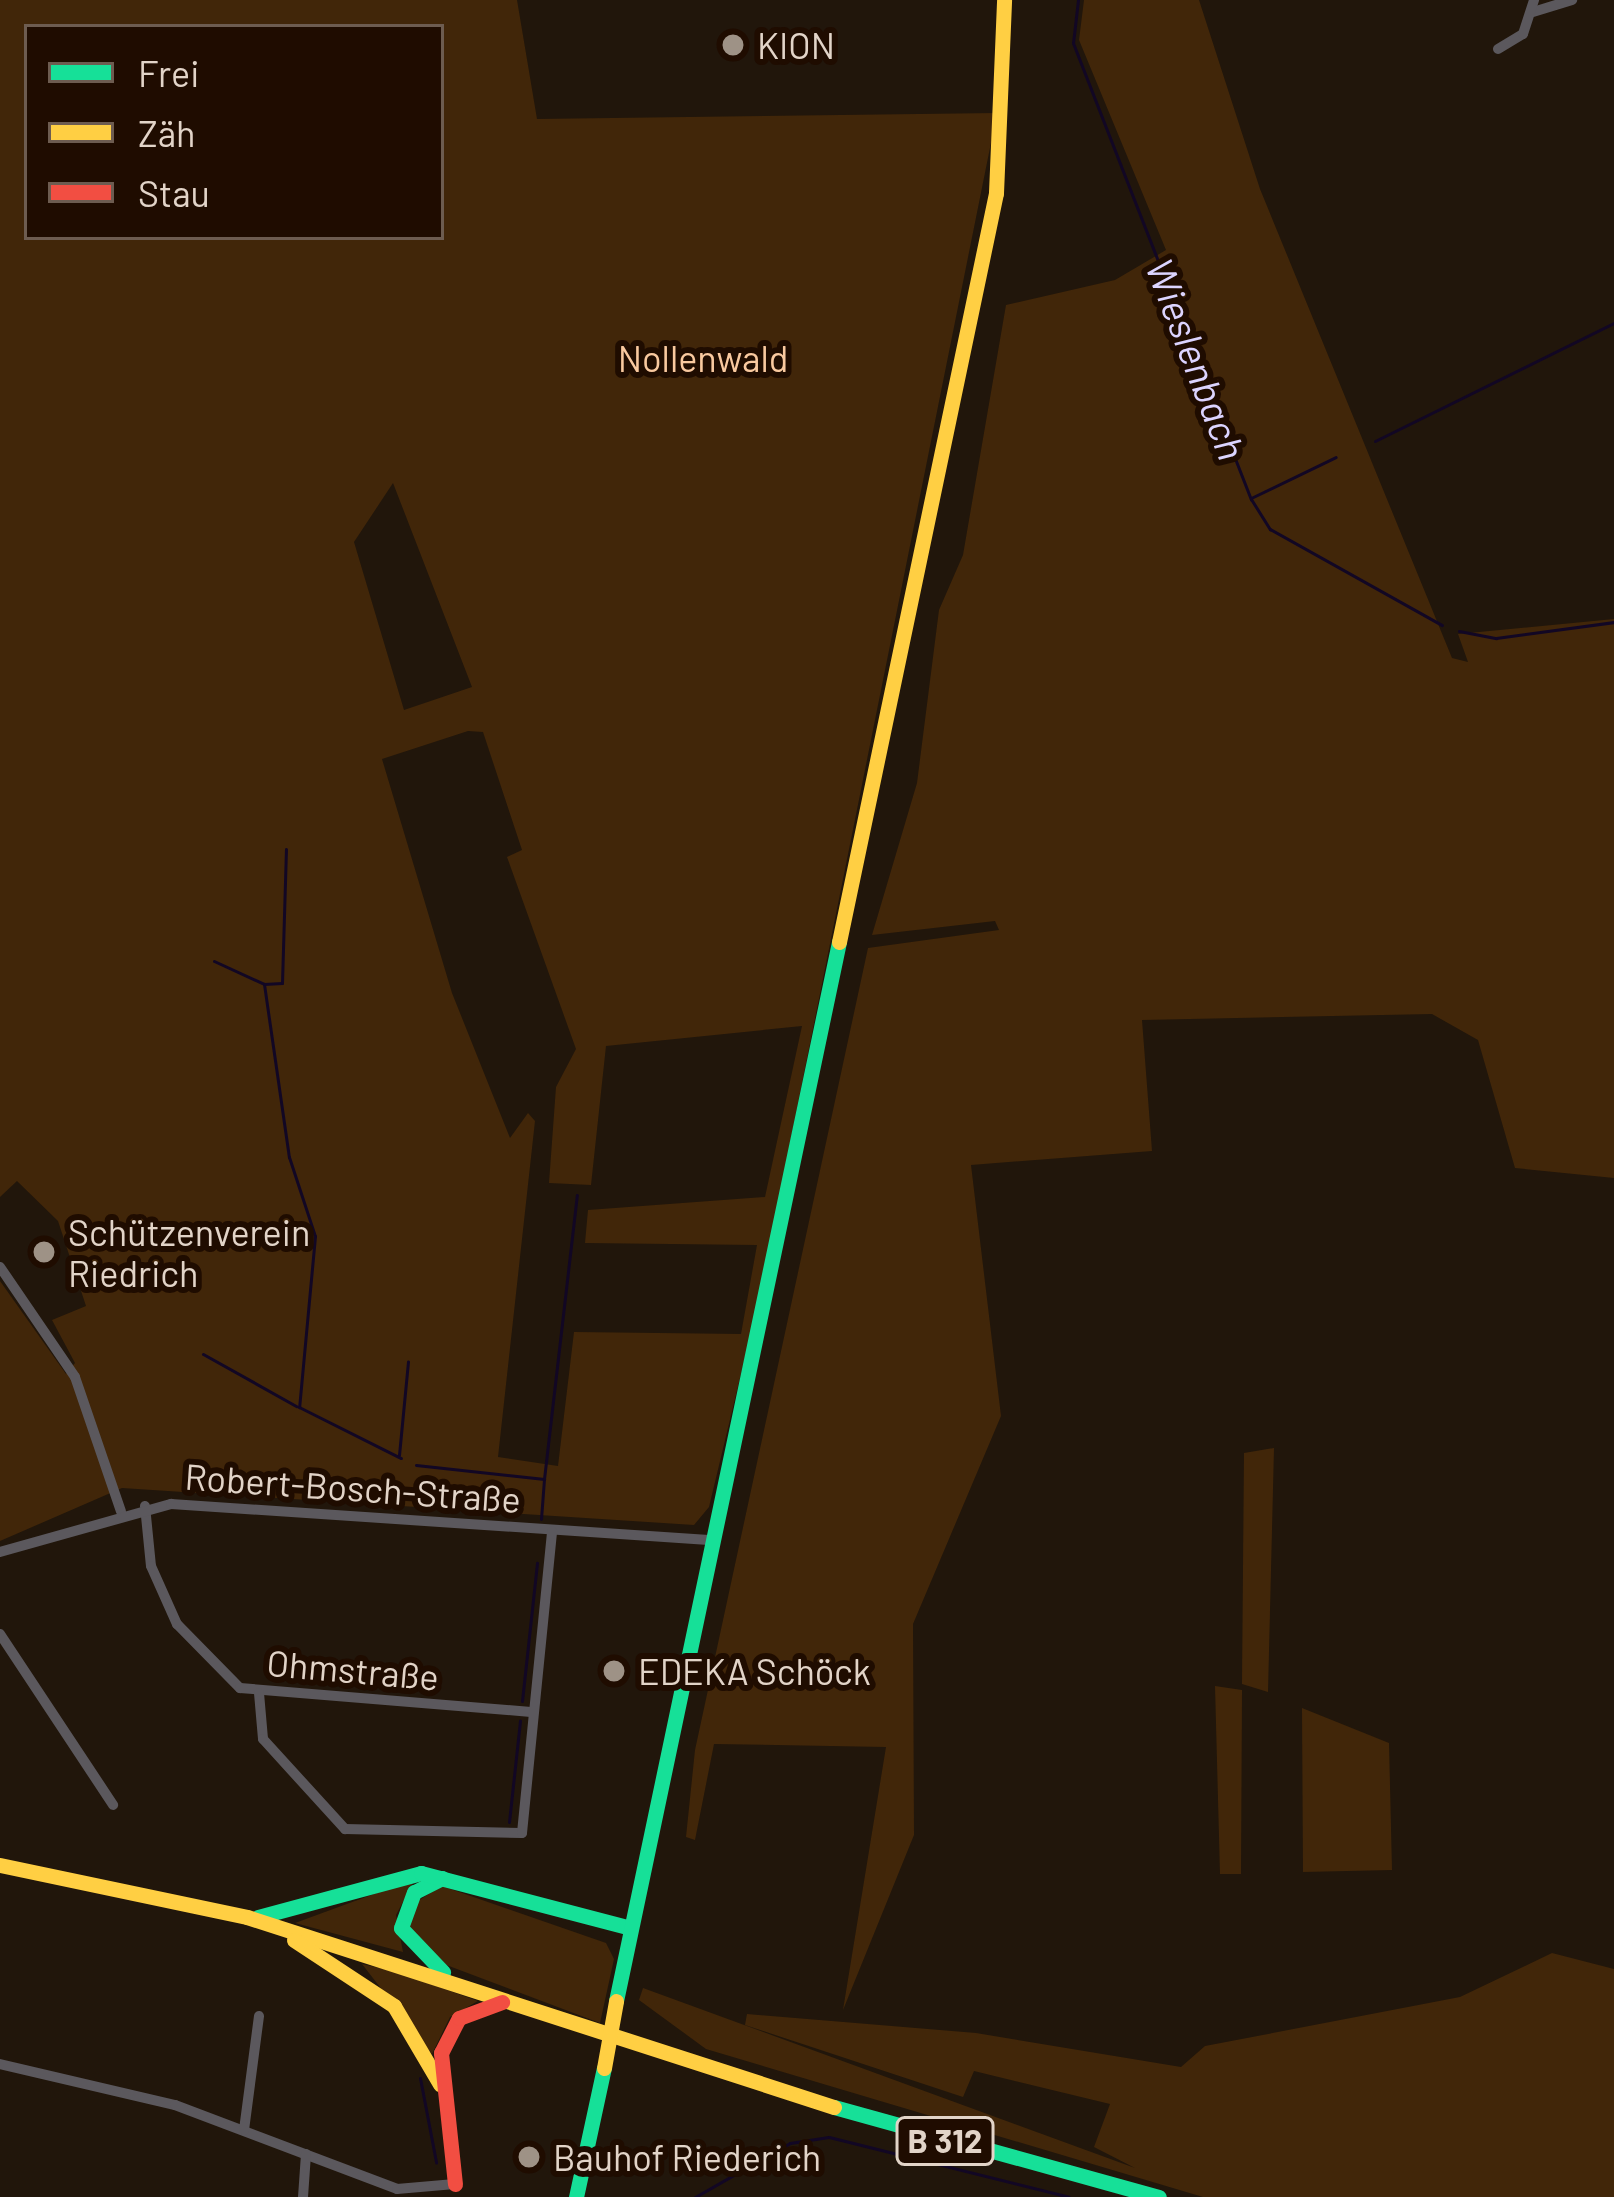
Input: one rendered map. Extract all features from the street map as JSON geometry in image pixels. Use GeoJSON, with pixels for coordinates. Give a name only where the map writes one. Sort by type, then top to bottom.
{"type":"FeatureCollection","features":[{"type":"Feature","properties":{"kind":"main road"},"geometry":{"type":"LineString","coordinates":[[576,2197],[710,1540],[996,193],[1004,0]]}},
{"type":"Feature","properties":{"kind":"main road","name":"B 312"},"geometry":{"type":"LineString","coordinates":[[0,1865],[248,1917],[513,2003],[1159,2197]]}},
{"type":"Feature","properties":{"kind":"main road"},"geometry":{"type":"LineString","coordinates":[[248,1917],[316,1908],[404,1875],[447,1877],[630,1928]]}},
{"type":"Feature","properties":{"kind":"main road"},"geometry":{"type":"LineString","coordinates":[[447,1877],[414,1892],[401,1928],[414,1954],[469,1988]]}},
{"type":"Feature","properties":{"kind":"main road"},"geometry":{"type":"LineString","coordinates":[[266,1923],[380,1993],[440,2084],[457,2190]]}},
{"type":"Feature","properties":{"kind":"main road"},"geometry":{"type":"LineString","coordinates":[[440,2084],[459,2018],[513,2003]]}},
{"type":"Feature","properties":{"kind":"street"},"geometry":{"type":"LineString","coordinates":[[1498,49],[1533,6],[1572,0]]}},
{"type":"Feature","properties":{"kind":"street"},"geometry":{"type":"LineString","coordinates":[[0,1267],[75,1377],[121,1510]]}},
{"type":"Feature","properties":{"kind":"street","name":"Robert-Bosch-Straße"},"geometry":{"type":"LineString","coordinates":[[0,1552],[121,1510],[146,1506],[710,1540]]}},
{"type":"Feature","properties":{"kind":"street","name":"Ohmstraße"},"geometry":{"type":"LineString","coordinates":[[146,1506],[151,1566],[177,1624],[213,1669],[259,1693],[532,1712]]}},
{"type":"Feature","properties":{"kind":"street"},"geometry":{"type":"LineString","coordinates":[[259,1693],[262,1739],[345,1829],[522,1833],[552,1531]]}},
{"type":"Feature","properties":{"kind":"street"},"geometry":{"type":"LineString","coordinates":[[0,1634],[113,1805]]}},
{"type":"Feature","properties":{"kind":"street"},"geometry":{"type":"LineString","coordinates":[[244,2130],[259,2016]]}},
{"type":"Feature","properties":{"kind":"street"},"geometry":{"type":"LineString","coordinates":[[0,2064],[244,2130],[397,2189],[457,2190]]}},
{"type":"Feature","properties":{"kind":"street"},"geometry":{"type":"LineString","coordinates":[[303,2197],[306,2154]]}},
{"type":"Feature","properties":{"kind":"green space","name":"Nollenwald"},"geometry":{"type":"Polygon","coordinates":[[[0,0],[517,0],[537,119],[997,113],[757,1307],[709,1507],[694,1525],[122,1488],[0,1541],[0,1281],[66,1374],[75,1363],[52,1320],[86,1306],[58,1221],[17,1181],[0,1197],[0,0]],[[393,483],[354,542],[404,710],[472,687],[393,483]],[[468,731],[382,759],[452,993],[510,1138],[528,1113],[535,1121],[498,1457],[558,1466],[574,1332],[741,1334],[757,1245],[585,1243],[588,1210],[765,1197],[802,1026],[606,1046],[591,1185],[549,1183],[556,1087],[576,1049],[507,857],[522,850],[483,732],[468,731]]]}},
{"type":"Feature","properties":{"kind":"green space"},"geometry":{"type":"Polygon","coordinates":[[[1084,0],[1199,0],[1260,189],[1452,658],[1468,662],[1458,634],[1614,619],[1614,1178],[1515,1168],[1478,1040],[1432,1014],[1142,1020],[1152,1151],[971,1165],[1001,1416],[913,1624],[914,1835],[843,2010],[886,1747],[714,1744],[695,1840],[686,1837],[695,1750],[868,948],[999,930],[995,921],[872,935],[917,783],[939,610],[963,555],[1006,305],[1115,280],[1166,250],[1079,40],[1084,0]]]}},
{"type":"Feature","properties":{"kind":"green space"},"geometry":{"type":"Polygon","coordinates":[[[1274,1448],[1268,1692],[1242,1684],[1244,1453],[1274,1448]]]}},
{"type":"Feature","properties":{"kind":"green space"},"geometry":{"type":"Polygon","coordinates":[[[1215,1686],[1242,1690],[1241,1874],[1220,1874],[1215,1686]]]}},
{"type":"Feature","properties":{"kind":"green space"},"geometry":{"type":"Polygon","coordinates":[[[1302,1708],[1389,1743],[1392,1870],[1303,1872],[1302,1708]]]}},
{"type":"Feature","properties":{"kind":"green space"},"geometry":{"type":"Polygon","coordinates":[[[415,1879],[396,1915],[403,1952],[295,1923],[415,1879]]]}},
{"type":"Feature","properties":{"kind":"green space"},"geometry":{"type":"Polygon","coordinates":[[[442,1886],[606,1943],[614,1959],[600,2023],[441,1963],[409,1932],[411,1905],[442,1886]]]}},
{"type":"Feature","properties":{"kind":"green space"},"geometry":{"type":"Polygon","coordinates":[[[1552,1953],[1614,1969],[1614,2197],[1203,2197],[706,2049],[639,2000],[643,1988],[1135,2168],[1094,2147],[1110,2104],[974,2071],[963,2097],[745,2025],[747,2014],[976,2033],[1181,2067],[1205,2046],[1460,1997],[1552,1953]]]}},
{"type":"Feature","properties":{"kind":"green space"},"geometry":{"type":"Polygon","coordinates":[[[362,1964],[478,2001],[450,2017],[432,2054],[362,1964]]]}},
{"type":"Feature","properties":{"kind":"waterway","name":"Wieslenbach"},"geometry":{"type":"LineString","coordinates":[[1078,0],[1073,43],[1251,499],[1270,529],[1442,625]]}},
{"type":"Feature","properties":{"kind":"waterway"},"geometry":{"type":"LineString","coordinates":[[1375,441],[1614,323]]}},
{"type":"Feature","properties":{"kind":"waterway"},"geometry":{"type":"LineString","coordinates":[[1251,498],[1336,457]]}},
{"type":"Feature","properties":{"kind":"waterway","name":"Wieslenbach"},"geometry":{"type":"LineString","coordinates":[[1459,631],[1496,638],[1614,622]]}},
{"type":"Feature","properties":{"kind":"waterway"},"geometry":{"type":"LineString","coordinates":[[264,984],[282,983],[286,849]]}},
{"type":"Feature","properties":{"kind":"waterway"},"geometry":{"type":"LineString","coordinates":[[214,961],[264,984],[289,1157],[315,1236],[299,1407],[401,1458]]}},
{"type":"Feature","properties":{"kind":"waterway"},"geometry":{"type":"LineString","coordinates":[[544,1479],[577,1195]]}},
{"type":"Feature","properties":{"kind":"waterway"},"geometry":{"type":"LineString","coordinates":[[203,1354],[296,1406]]}},
{"type":"Feature","properties":{"kind":"waterway"},"geometry":{"type":"LineString","coordinates":[[399,1455],[408,1361]]}},
{"type":"Feature","properties":{"kind":"waterway"},"geometry":{"type":"LineString","coordinates":[[416,1465],[544,1479],[541,1519]]}},
{"type":"Feature","properties":{"kind":"waterway"},"geometry":{"type":"LineString","coordinates":[[522,1701],[537,1563]]}},
{"type":"Feature","properties":{"kind":"waterway"},"geometry":{"type":"LineString","coordinates":[[509,1822],[520,1721]]}},
{"type":"Feature","properties":{"kind":"waterway"},"geometry":{"type":"LineString","coordinates":[[420,2078],[436,2162]]}},
{"type":"Feature","properties":{"kind":"waterway"},"geometry":{"type":"LineString","coordinates":[[695,2197],[790,2143],[829,2137],[1069,2197]]}},
{"type":"Feature","properties":{"kind":"traffic: fast"},"geometry":{"type":"LineString","coordinates":[[616,2001],[839,942]]}},
{"type":"Feature","properties":{"kind":"traffic: fast"},"geometry":{"type":"LineString","coordinates":[[258,1917],[421,1873],[630,1928]]}},
{"type":"Feature","properties":{"kind":"traffic: fast"},"geometry":{"type":"LineString","coordinates":[[442,1878],[414,1892],[401,1928],[443,1972]]}},
{"type":"Feature","properties":{"kind":"traffic: fast"},"geometry":{"type":"LineString","coordinates":[[576,2197],[604,2068]]}},
{"type":"Feature","properties":{"kind":"traffic: fast"},"geometry":{"type":"LineString","coordinates":[[834,2107],[1159,2197]]}},
{"type":"Feature","properties":{"kind":"traffic: slow"},"geometry":{"type":"LineString","coordinates":[[839,942],[996,193],[1004,0]]}},
{"type":"Feature","properties":{"kind":"traffic: slow"},"geometry":{"type":"LineString","coordinates":[[0,1865],[247,1917],[834,2107]]}},
{"type":"Feature","properties":{"kind":"traffic: slow"},"geometry":{"type":"LineString","coordinates":[[294,1940],[394,2006],[440,2084]]}},
{"type":"Feature","properties":{"kind":"traffic: slow"},"geometry":{"type":"LineString","coordinates":[[604,2068],[616,2001]]}},
{"type":"Feature","properties":{"kind":"traffic: jam"},"geometry":{"type":"LineString","coordinates":[[455,2184],[441,2053],[459,2018],[502,2002]]}},
{"type":"Feature","properties":{"kind":"place","name":"KION"},"geometry":{"type":"Point","coordinates":[733,45]}},
{"type":"Feature","properties":{"kind":"place","name":"Schützenverein Riedrich"},"geometry":{"type":"Point","coordinates":[44,1252]}},
{"type":"Feature","properties":{"kind":"place","name":"EDEKA Schöck"},"geometry":{"type":"Point","coordinates":[614,1671]}},
{"type":"Feature","properties":{"kind":"place","name":"Bauhof Riederich"},"geometry":{"type":"Point","coordinates":[529,2157]}}]}
